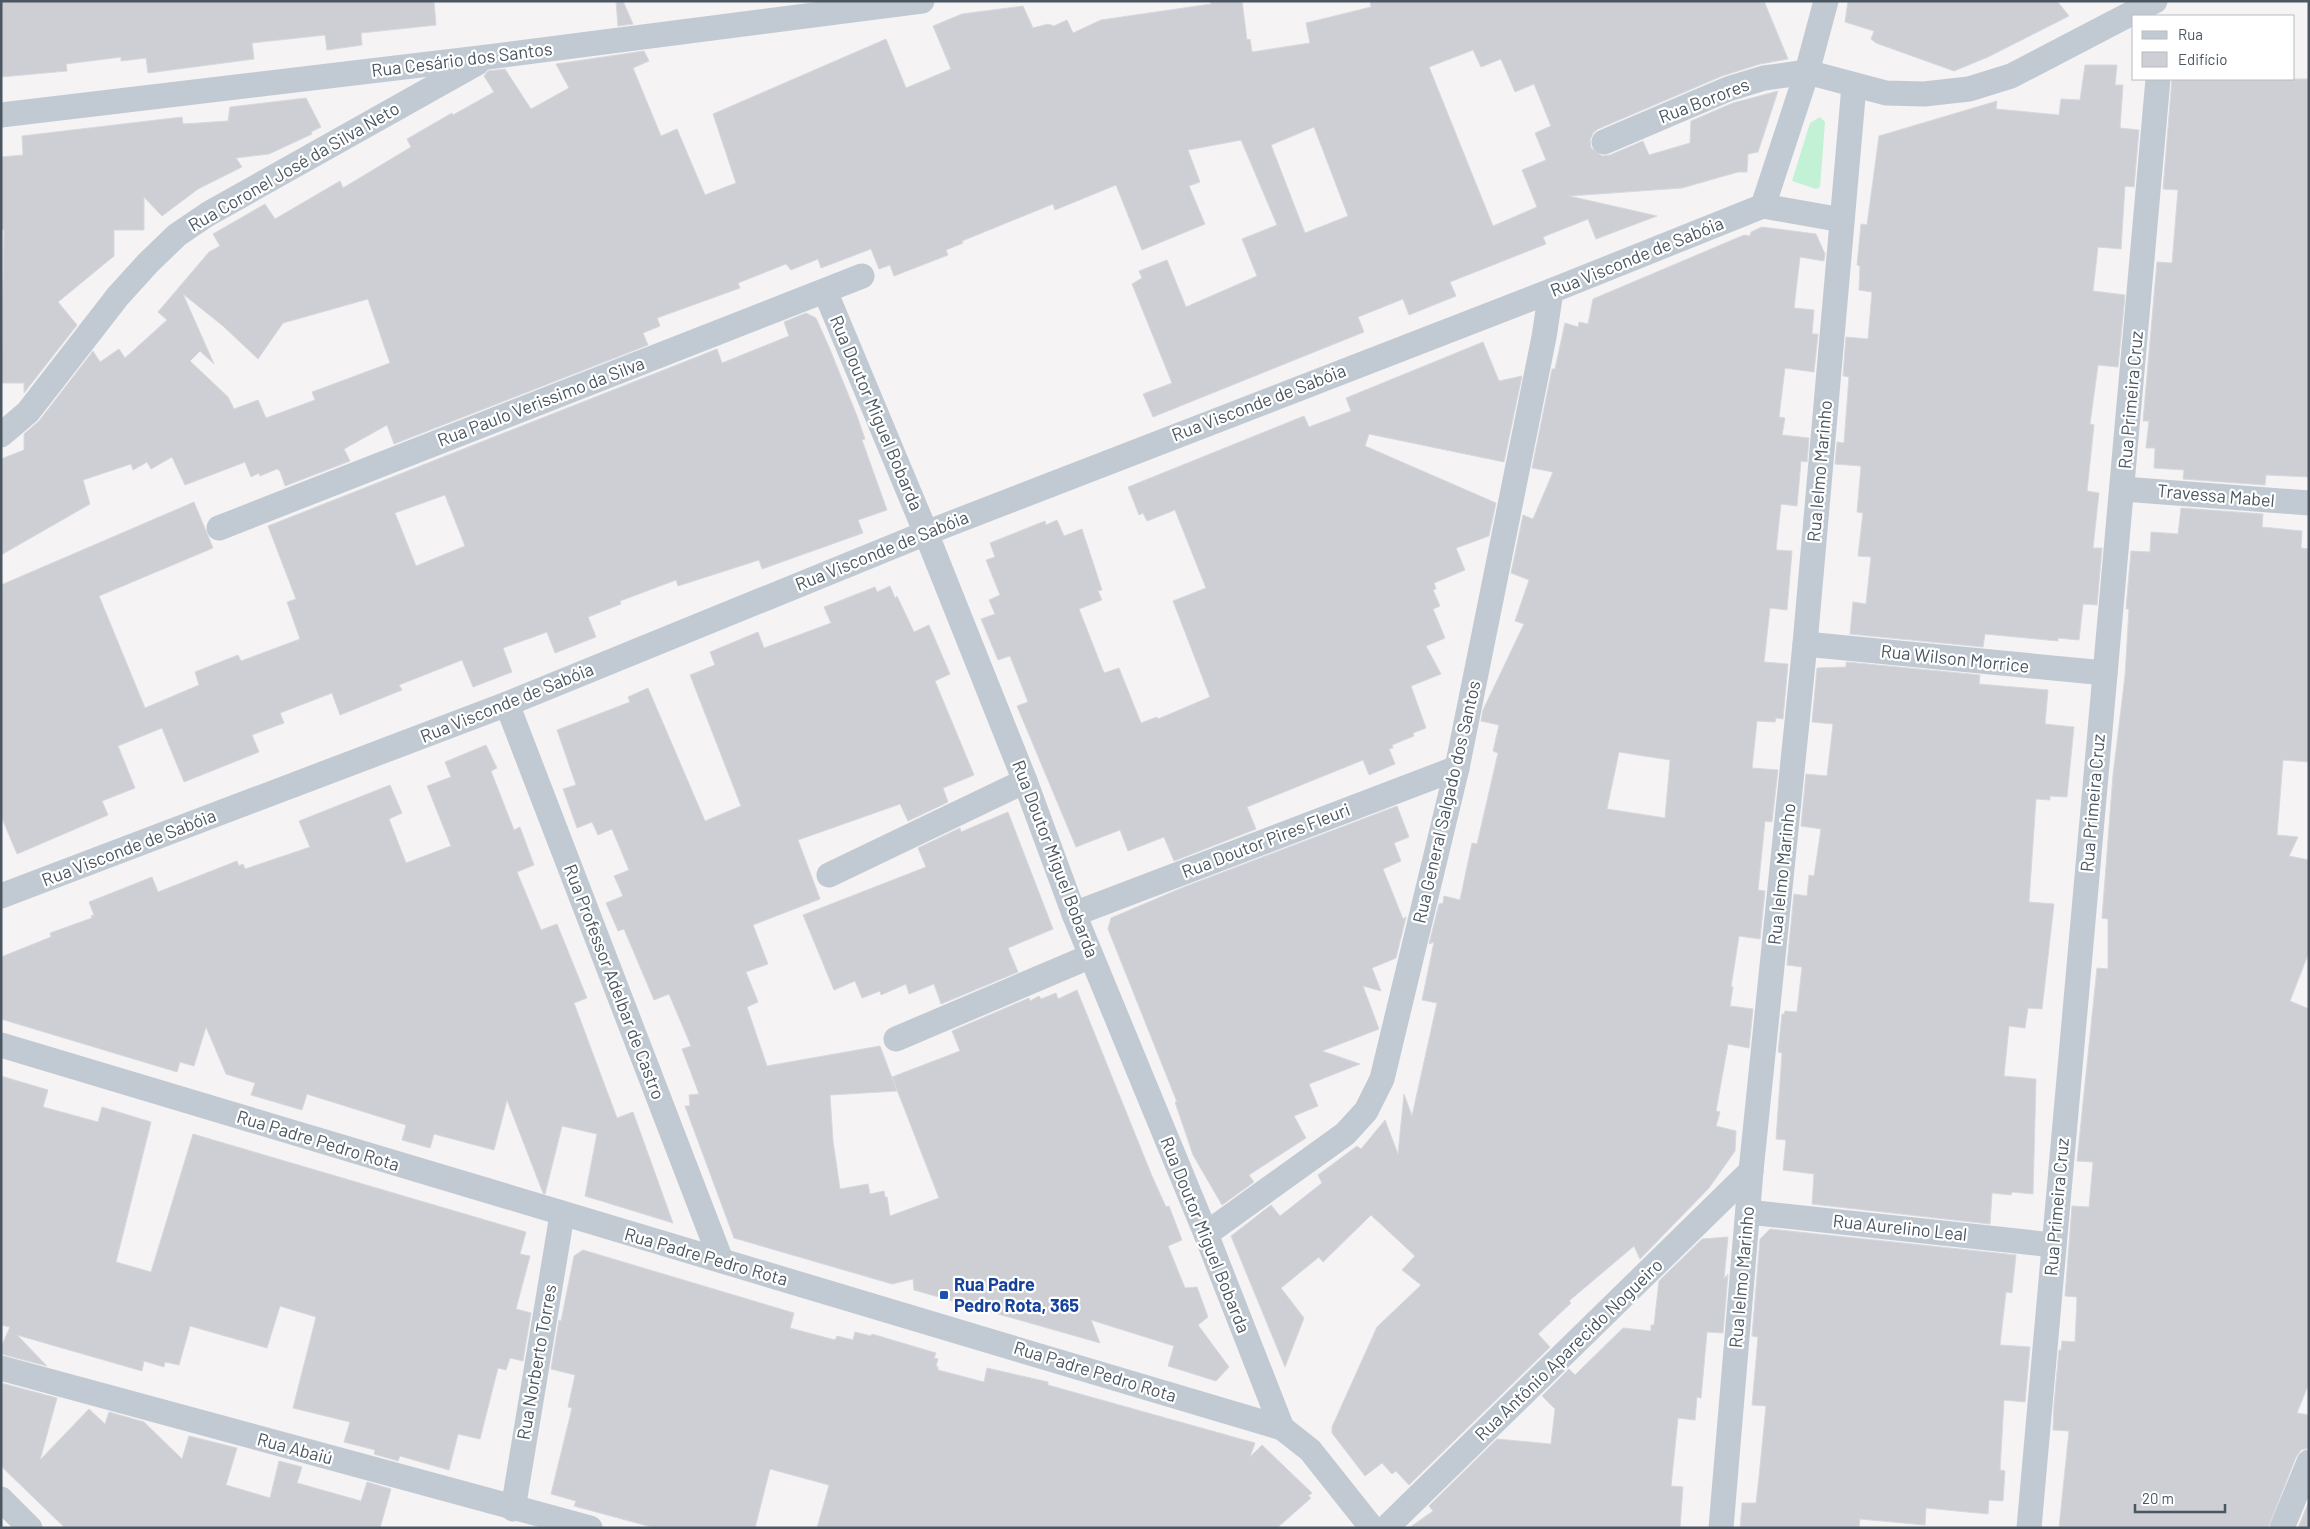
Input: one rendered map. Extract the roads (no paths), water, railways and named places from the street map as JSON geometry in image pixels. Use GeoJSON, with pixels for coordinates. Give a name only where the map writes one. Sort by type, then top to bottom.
{"type":"FeatureCollection","features":[{"type":"Feature","properties":{"kind":"street","name":"Rua Cesário dos Santos"},"geometry":{"type":"LineString","coordinates":[[1,115],[488,57],[922,1]]}},
{"type":"Feature","properties":{"kind":"street"},"geometry":{"type":"LineString","coordinates":[[1826,1],[1807,72],[1763,206],[1842,220]]}},
{"type":"Feature","properties":{"kind":"street"},"geometry":{"type":"LineString","coordinates":[[2138,15],[2155,7]]}},
{"type":"Feature","properties":{"kind":"street"},"geometry":{"type":"LineString","coordinates":[[1807,72],[1886,93],[1924,94],[1969,89],[2011,76],[2132,18]]}},
{"type":"Feature","properties":{"kind":"street","name":"Rua Coronel José da Silva Neto"},"geometry":{"type":"LineString","coordinates":[[1,435],[28,412],[118,296],[148,263],[177,236],[216,210],[488,57]]}},
{"type":"Feature","properties":{"kind":"street","name":"Rua Borores"},"geometry":{"type":"LineString","coordinates":[[1604,142],[1728,90],[1764,78],[1807,72]]}},
{"type":"Feature","properties":{"kind":"street","name":"Rua Primeira Cruz"},"geometry":{"type":"LineString","coordinates":[[2029,1528],[2158,80]]}},
{"type":"Feature","properties":{"kind":"street","name":"Rua Ielmo Marinho"},"geometry":{"type":"LineString","coordinates":[[1721,1528],[1751,1171],[1805,644],[1854,86]]}},
{"type":"Feature","properties":{"kind":"street","name":"Rua Visconde de Sabóia"},"geometry":{"type":"LineString","coordinates":[[1,896],[507,704],[926,533],[1551,291],[1763,206]]}},
{"type":"Feature","properties":{"kind":"street","name":"Rua Paulo Verissimo da Silva"},"geometry":{"type":"LineString","coordinates":[[219,528],[862,276]]}},
{"type":"Feature","properties":{"kind":"street","name":"Rua Doutor Miguel Bobarda"},"geometry":{"type":"LineString","coordinates":[[825,291],[926,533],[1025,781],[1074,914],[1206,1234],[1282,1428]]}},
{"type":"Feature","properties":{"kind":"street","name":"Rua General Salgado dos Santos"},"geometry":{"type":"LineString","coordinates":[[1206,1234],[1345,1134],[1366,1111],[1382,1079],[1457,768],[1544,337],[1551,291]]}},
{"type":"Feature","properties":{"kind":"street","name":"Travessa Mabel"},"geometry":{"type":"LineString","coordinates":[[2123,489],[2309,503]]}},
{"type":"Feature","properties":{"kind":"street","name":"Rua Wilson Morrice"},"geometry":{"type":"LineString","coordinates":[[1805,644],[2105,673]]}},
{"type":"Feature","properties":{"kind":"street","name":"Rua Professor Adelbar de Castro"},"geometry":{"type":"LineString","coordinates":[[507,704],[720,1260]]}},
{"type":"Feature","properties":{"kind":"street","name":"Rua Doutor Pires Fleuri"},"geometry":{"type":"LineString","coordinates":[[1074,914],[1457,768]]}},
{"type":"Feature","properties":{"kind":"street"},"geometry":{"type":"LineString","coordinates":[[829,875],[1025,781]]}},
{"type":"Feature","properties":{"kind":"street"},"geometry":{"type":"LineString","coordinates":[[896,1039],[1092,956]]}},
{"type":"Feature","properties":{"kind":"street","name":"Rua Padre Pedro Rota"},"geometry":{"type":"LineString","coordinates":[[1,1045],[562,1215],[720,1260],[1282,1428],[1310,1450],[1372,1528]]}},
{"type":"Feature","properties":{"kind":"street","name":"Rua Antônio Aparecido Nogueiro"},"geometry":{"type":"LineString","coordinates":[[1386,1528],[1751,1171]]}},
{"type":"Feature","properties":{"kind":"street","name":"Rua Aurelino Leal"},"geometry":{"type":"LineString","coordinates":[[1748,1212],[2053,1245]]}},
{"type":"Feature","properties":{"kind":"street","name":"Rua Norberto Torres"},"geometry":{"type":"LineString","coordinates":[[513,1508],[562,1215]]}},
{"type":"Feature","properties":{"kind":"street","name":"Rua Abaiú"},"geometry":{"type":"LineString","coordinates":[[1,1368],[590,1528]]}},
{"type":"Feature","properties":{"kind":"street"},"geometry":{"type":"LineString","coordinates":[[2282,1528],[2309,1462]]}},
{"type":"Feature","properties":{"kind":"street"},"geometry":{"type":"LineString","coordinates":[[1,1499],[30,1528]]}},
{"type":"Feature","properties":{"kind":"place","name":"Rua Padre Pedro Rota, 365"},"geometry":{"type":"Point","coordinates":[944,1295]}}]}
